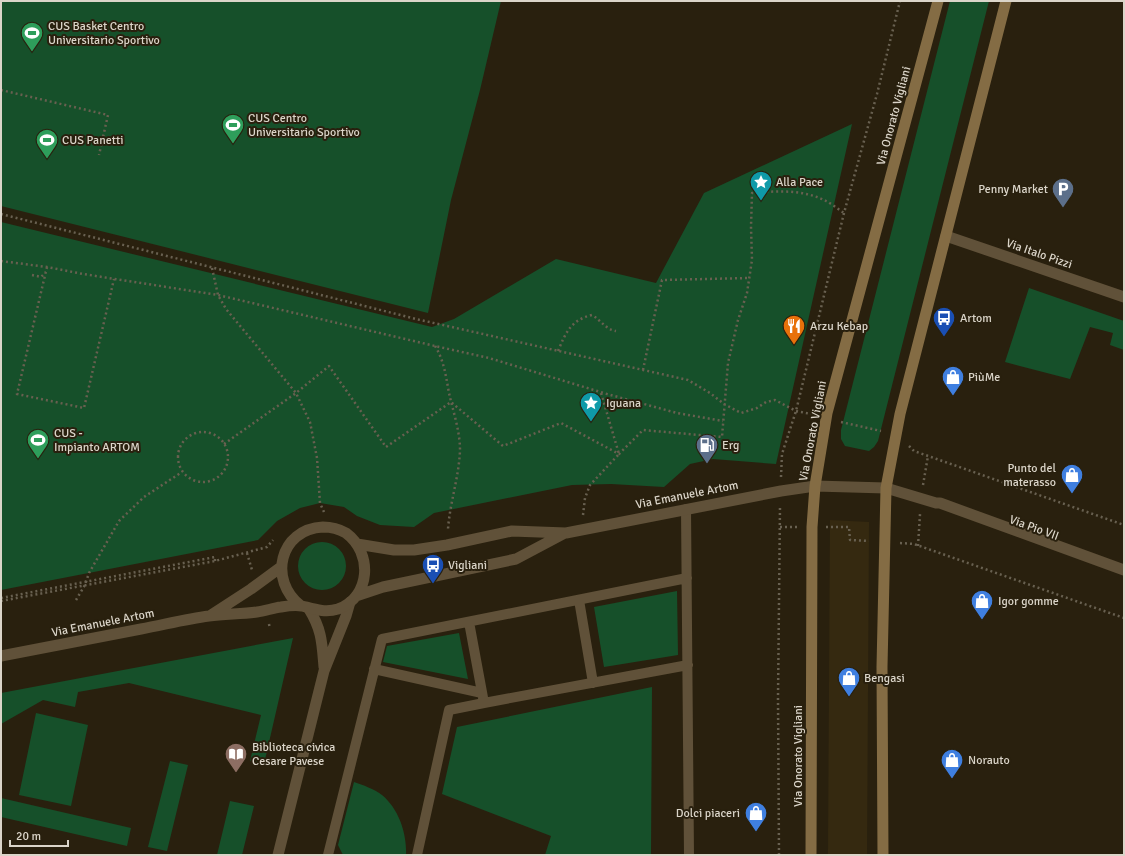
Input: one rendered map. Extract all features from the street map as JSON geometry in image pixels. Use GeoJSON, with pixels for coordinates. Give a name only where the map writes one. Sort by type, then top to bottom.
{"type":"FeatureCollection","features":[{"type":"Feature","properties":{"kind":"main road","name":"Via Onorato Vigliani"},"geometry":{"type":"LineString","coordinates":[[811,855],[812,535],[815,486],[826,418],[938,1]]}},
{"type":"Feature","properties":{"kind":"main road"},"geometry":{"type":"LineString","coordinates":[[883,855],[882,667],[886,488],[895,434],[1006,1]]}},
{"type":"Feature","properties":{"kind":"street","name":"Via Italo Pizzi"},"geometry":{"type":"LineString","coordinates":[[946,236],[1124,297]]}},
{"type":"Feature","properties":{"kind":"street","name":"Via Emanuele Artom"},"geometry":{"type":"LineString","coordinates":[[357,544],[394,550],[414,550],[447,545],[512,530],[566,533],[773,492],[815,486]]}},
{"type":"Feature","properties":{"kind":"street","name":"Via Pio VII"},"geometry":{"type":"LineString","coordinates":[[815,486],[886,488],[936,504],[940,503],[1124,570]]}},
{"type":"Feature","properties":{"kind":"street","name":"Via Pio VII"},"geometry":{"type":"LineString","coordinates":[[936,504],[938,507],[1124,575]]}},
{"type":"Feature","properties":{"kind":"street"},"geometry":{"type":"LineString","coordinates":[[278,855],[324,671],[353,599],[365,577],[364,560],[357,544],[345,533],[330,527],[314,528],[299,534],[284,554],[281,567],[283,581],[288,593],[294,600],[305,607],[317,622],[322,640],[324,671]]}},
{"type":"Feature","properties":{"kind":"street","name":"Via Emanuele Artom"},"geometry":{"type":"LineString","coordinates":[[353,599],[384,587],[516,559],[566,533]]}},
{"type":"Feature","properties":{"kind":"street","name":"Via Emanuele Artom"},"geometry":{"type":"LineString","coordinates":[[209,616],[251,589],[281,567]]}},
{"type":"Feature","properties":{"kind":"street"},"geometry":{"type":"LineString","coordinates":[[305,607],[324,611],[338,609],[353,599]]}},
{"type":"Feature","properties":{"kind":"street","name":"Via Emanuele Artom"},"geometry":{"type":"LineString","coordinates":[[1,656],[209,616],[259,611],[281,607],[305,607]]}},
{"type":"Feature","properties":{"kind":"lane"},"geometry":{"type":"LineString","coordinates":[[686,509],[689,855]]}},
{"type":"Feature","properties":{"kind":"lane"},"geometry":{"type":"LineString","coordinates":[[328,855],[382,639],[687,578]]}},
{"type":"Feature","properties":{"kind":"lane"},"geometry":{"type":"LineString","coordinates":[[579,600],[593,683]]}},
{"type":"Feature","properties":{"kind":"lane"},"geometry":{"type":"LineString","coordinates":[[469,622],[483,698]]}},
{"type":"Feature","properties":{"kind":"lane"},"geometry":{"type":"LineString","coordinates":[[417,855],[449,710],[483,698],[593,683],[688,665]]}},
{"type":"Feature","properties":{"kind":"lane"},"geometry":{"type":"LineString","coordinates":[[374,669],[483,698]]}},
{"type":"Feature","properties":{"kind":"path"},"geometry":{"type":"LineString","coordinates":[[782,454],[796,411],[844,213],[877,94],[900,1]]}},
{"type":"Feature","properties":{"kind":"path"},"geometry":{"type":"LineString","coordinates":[[1,90],[108,115],[99,154]]}},
{"type":"Feature","properties":{"kind":"path"},"geometry":{"type":"LineString","coordinates":[[580,530],[585,498],[590,484],[643,430],[722,437],[728,362],[738,320],[747,293],[752,260],[752,193],[772,191],[802,192],[825,200],[844,213]]}},
{"type":"Feature","properties":{"kind":"path"},"geometry":{"type":"LineString","coordinates":[[1,214],[416,319],[688,380],[710,393],[724,404],[741,413],[757,408],[766,402],[775,400],[796,411],[895,434],[914,451],[1124,525]]}},
{"type":"Feature","properties":{"kind":"path"},"geometry":{"type":"LineString","coordinates":[[1,261],[218,295],[489,358],[677,413],[723,421]]}},
{"type":"Feature","properties":{"kind":"path"},"geometry":{"type":"LineString","coordinates":[[47,267],[18,394],[84,408],[114,279]]}},
{"type":"Feature","properties":{"kind":"path"},"geometry":{"type":"LineString","coordinates":[[212,268],[218,295],[226,309],[296,393],[310,422],[317,458],[320,503],[330,527]]}},
{"type":"Feature","properties":{"kind":"path"},"geometry":{"type":"LineString","coordinates":[[32,275],[41,277],[46,272]]}},
{"type":"Feature","properties":{"kind":"path"},"geometry":{"type":"LineString","coordinates":[[643,370],[662,280],[749,278]]}},
{"type":"Feature","properties":{"kind":"path"},"geometry":{"type":"LineString","coordinates":[[558,351],[572,324],[585,317],[592,316],[599,320],[609,330],[616,331]]}},
{"type":"Feature","properties":{"kind":"path"},"geometry":{"type":"LineString","coordinates":[[435,346],[445,371],[460,449],[457,478],[449,514],[447,545]]}},
{"type":"Feature","properties":{"kind":"path"},"geometry":{"type":"LineString","coordinates":[[224,444],[296,393],[329,366],[386,446],[451,402]]}},
{"type":"Feature","properties":{"kind":"path"},"geometry":{"type":"LineString","coordinates":[[601,392],[619,454]]}},
{"type":"Feature","properties":{"kind":"path"},"geometry":{"type":"LineString","coordinates":[[451,402],[503,446],[561,423],[619,454]]}},
{"type":"Feature","properties":{"kind":"path"},"geometry":{"type":"LineString","coordinates":[[198,432],[213,434],[224,444],[228,453],[228,463],[224,472],[217,478],[208,482],[198,482],[189,479],[182,472],[178,464],[177,456],[179,448],[184,440],[190,435],[198,432]]}},
{"type":"Feature","properties":{"kind":"path"},"geometry":{"type":"LineString","coordinates":[[76,600],[89,573],[119,521],[144,497],[182,472]]}},
{"type":"Feature","properties":{"kind":"path"},"geometry":{"type":"LineString","coordinates":[[316,512],[323,511]]}},
{"type":"Feature","properties":{"kind":"path"},"geometry":{"type":"LineString","coordinates":[[779,855],[778,698],[780,523]]}},
{"type":"Feature","properties":{"kind":"path"},"geometry":{"type":"LineString","coordinates":[[830,527],[849,527],[850,540],[869,541]]}},
{"type":"Feature","properties":{"kind":"path"},"geometry":{"type":"LineString","coordinates":[[1,598],[215,561],[267,547],[276,535]]}},
{"type":"Feature","properties":{"kind":"path"},"geometry":{"type":"LineString","coordinates":[[914,544],[1124,618]]}},
{"type":"Feature","properties":{"kind":"path"},"geometry":{"type":"LineString","coordinates":[[1,601],[85,583]]}},
{"type":"Feature","properties":{"kind":"shaded area","name":"Bengasi"},"geometry":{"type":"Polygon","coordinates":[[[830,520],[869,522],[867,855],[828,855],[830,520]]]}},
{"type":"Feature","properties":{"kind":"green space","name":"CUS Centro Universitario Sportivo"},"geometry":{"type":"Polygon","coordinates":[[[1,1],[501,1],[480,90],[451,200],[428,313],[1,206],[1,1]]]}},
{"type":"Feature","properties":{"kind":"green space"},"geometry":{"type":"Polygon","coordinates":[[[950,1],[989,1],[878,441],[869,451],[845,446],[841,439],[841,430],[950,1]]]}},
{"type":"Feature","properties":{"kind":"green space"},"geometry":{"type":"Polygon","coordinates":[[[852,124],[776,464],[713,459],[690,464],[664,487],[611,484],[572,485],[434,513],[414,527],[380,525],[357,516],[344,507],[320,503],[300,508],[277,521],[258,540],[1,590],[1,222],[432,327],[454,319],[556,259],[656,283],[704,193],[852,124]]]}},
{"type":"Feature","properties":{"kind":"green space"},"geometry":{"type":"Polygon","coordinates":[[[1029,288],[1124,321],[1124,350],[1110,345],[1113,333],[1090,327],[1070,379],[1005,362],[1029,288]]]}},
{"type":"Feature","properties":{"kind":"green space"},"geometry":{"type":"Polygon","coordinates":[[[317,542],[327,542],[339,549],[346,561],[346,571],[339,583],[327,590],[317,590],[309,586],[302,579],[298,571],[298,561],[302,553],[309,546],[317,542]]]}},
{"type":"Feature","properties":{"kind":"green space"},"geometry":{"type":"Polygon","coordinates":[[[677,591],[678,655],[604,667],[594,607],[677,591]]]}},
{"type":"Feature","properties":{"kind":"green space"},"geometry":{"type":"Polygon","coordinates":[[[459,633],[468,679],[383,662],[387,646],[459,633]]]}},
{"type":"Feature","properties":{"kind":"green space"},"geometry":{"type":"Polygon","coordinates":[[[293,638],[264,764],[250,761],[261,715],[129,683],[78,692],[75,707],[43,700],[1,724],[1,693],[293,638]]]}},
{"type":"Feature","properties":{"kind":"green space"},"geometry":{"type":"Polygon","coordinates":[[[652,687],[651,855],[545,855],[551,836],[442,794],[457,727],[652,687]]]}},
{"type":"Feature","properties":{"kind":"green space"},"geometry":{"type":"Polygon","coordinates":[[[36,713],[88,725],[71,806],[19,795],[36,713]]]}},
{"type":"Feature","properties":{"kind":"green space"},"geometry":{"type":"Polygon","coordinates":[[[170,761],[188,765],[167,851],[148,847],[170,761]]]}},
{"type":"Feature","properties":{"kind":"green space"},"geometry":{"type":"Polygon","coordinates":[[[354,782],[379,793],[393,807],[401,822],[405,839],[406,855],[343,855],[338,845],[354,782]]]}},
{"type":"Feature","properties":{"kind":"green space"},"geometry":{"type":"Polygon","coordinates":[[[1,798],[131,828],[127,846],[1,817],[1,798]]]}},
{"type":"Feature","properties":{"kind":"green space"},"geometry":{"type":"Polygon","coordinates":[[[230,801],[254,806],[242,855],[217,855],[230,801]]]}},
{"type":"Feature","properties":{"kind":"place","name":"CUS Basket Centro Universitario Sportivo"},"geometry":{"type":"Point","coordinates":[32,52]}},
{"type":"Feature","properties":{"kind":"place","name":"CUS Centro Universitario Sportivo"},"geometry":{"type":"Point","coordinates":[233,144]}},
{"type":"Feature","properties":{"kind":"place","name":"CUS Panetti"},"geometry":{"type":"Point","coordinates":[47,160]}},
{"type":"Feature","properties":{"kind":"place","name":"Alla Pace"},"geometry":{"type":"Point","coordinates":[761,202]}},
{"type":"Feature","properties":{"kind":"place","name":"Penny Market"},"geometry":{"type":"Point","coordinates":[1063,208]}},
{"type":"Feature","properties":{"kind":"place","name":"Artom"},"geometry":{"type":"Point","coordinates":[944,338]}},
{"type":"Feature","properties":{"kind":"place","name":"Arzu Kebap"},"geometry":{"type":"Point","coordinates":[794,346]}},
{"type":"Feature","properties":{"kind":"place","name":"PiùMe"},"geometry":{"type":"Point","coordinates":[953,396]}},
{"type":"Feature","properties":{"kind":"place","name":"Iguana"},"geometry":{"type":"Point","coordinates":[591,422]}},
{"type":"Feature","properties":{"kind":"place","name":"CUS - Impianto ARTOM"},"geometry":{"type":"Point","coordinates":[38,460]}},
{"type":"Feature","properties":{"kind":"place","name":"Erg"},"geometry":{"type":"Point","coordinates":[707,464]}},
{"type":"Feature","properties":{"kind":"place","name":"Punto del materasso"},"geometry":{"type":"Point","coordinates":[1072,494]}},
{"type":"Feature","properties":{"kind":"place","name":"Vigliani"},"geometry":{"type":"Point","coordinates":[433,584]}},
{"type":"Feature","properties":{"kind":"place","name":"Igor gomme"},"geometry":{"type":"Point","coordinates":[982,620]}},
{"type":"Feature","properties":{"kind":"place","name":"Bengasi"},"geometry":{"type":"Point","coordinates":[849,698]}},
{"type":"Feature","properties":{"kind":"place","name":"Biblioteca civica Cesare Pavese"},"geometry":{"type":"Point","coordinates":[236,774]}},
{"type":"Feature","properties":{"kind":"place","name":"Norauto"},"geometry":{"type":"Point","coordinates":[952,780]}},
{"type":"Feature","properties":{"kind":"place","name":"Dolci piaceri"},"geometry":{"type":"Point","coordinates":[756,832]}}]}
